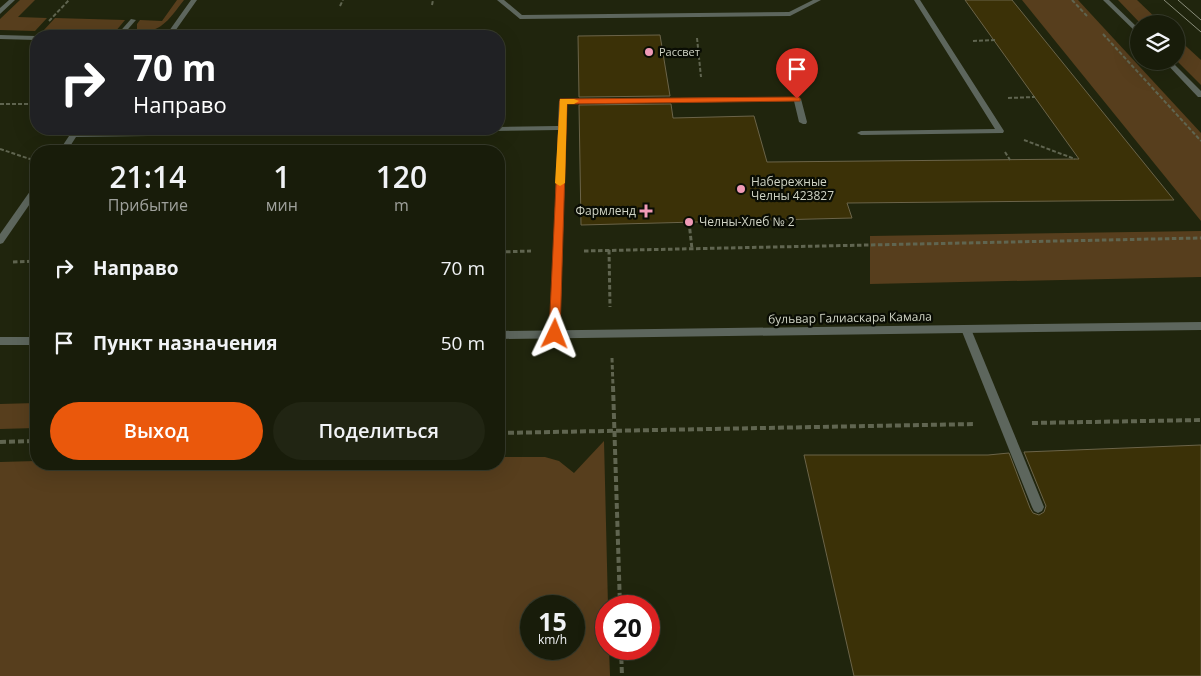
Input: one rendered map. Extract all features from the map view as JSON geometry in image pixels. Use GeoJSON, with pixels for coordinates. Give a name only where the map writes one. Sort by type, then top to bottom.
{"type":"FeatureCollection","features":[{"type":"Feature","properties":{"kind":"street"},"geometry":{"type":"LineString","coordinates":[[0,12],[12,0]]}},
{"type":"Feature","properties":{"kind":"street"},"geometry":{"type":"LineString","coordinates":[[173,30],[194,0]]}},
{"type":"Feature","properties":{"kind":"street"},"geometry":{"type":"LineString","coordinates":[[500,0],[520,17],[790,14],[818,0]]}},
{"type":"Feature","properties":{"kind":"street"},"geometry":{"type":"LineString","coordinates":[[918,0],[1000,131]]}},
{"type":"Feature","properties":{"kind":"street"},"geometry":{"type":"LineString","coordinates":[[1106,0],[1130,24]]}},
{"type":"Feature","properties":{"kind":"street"},"geometry":{"type":"LineString","coordinates":[[124,30],[133,20]]}},
{"type":"Feature","properties":{"kind":"street"},"geometry":{"type":"LineString","coordinates":[[0,37],[30,38]]}},
{"type":"Feature","properties":{"kind":"street"},"geometry":{"type":"LineString","coordinates":[[1176,70],[1201,95]]}},
{"type":"Feature","properties":{"kind":"street"},"geometry":{"type":"LineString","coordinates":[[555,334],[563,101],[797,99],[803,122]]}},
{"type":"Feature","properties":{"kind":"street"},"geometry":{"type":"LineString","coordinates":[[505,128],[562,128]]}},
{"type":"Feature","properties":{"kind":"street"},"geometry":{"type":"LineString","coordinates":[[861,133],[1000,131]]}},
{"type":"Feature","properties":{"kind":"street"},"geometry":{"type":"LineString","coordinates":[[0,241],[30,198]]}},
{"type":"Feature","properties":{"kind":"street","name":"бульвар Галиаскара Камала"},"geometry":{"type":"LineString","coordinates":[[505,335],[1201,326]]}},
{"type":"Feature","properties":{"kind":"street"},"geometry":{"type":"LineString","coordinates":[[966,329],[1038,507]]}},
{"type":"Feature","properties":{"kind":"street"},"geometry":{"type":"LineString","coordinates":[[0,341],[30,341]]}},
{"type":"Feature","properties":{"kind":"path"},"geometry":{"type":"LineString","coordinates":[[51,18],[69,0]]}},
{"type":"Feature","properties":{"kind":"path"},"geometry":{"type":"LineString","coordinates":[[340,6],[343,0]]}},
{"type":"Feature","properties":{"kind":"path"},"geometry":{"type":"LineString","coordinates":[[432,5],[433,0]]}},
{"type":"Feature","properties":{"kind":"path"},"geometry":{"type":"LineString","coordinates":[[1072,0],[1091,21]]}},
{"type":"Feature","properties":{"kind":"path"},"geometry":{"type":"LineString","coordinates":[[694,15],[704,100]]}},
{"type":"Feature","properties":{"kind":"path"},"geometry":{"type":"LineString","coordinates":[[1098,28],[1201,141]]}},
{"type":"Feature","properties":{"kind":"path"},"geometry":{"type":"LineString","coordinates":[[0,104],[30,104]]}},
{"type":"Feature","properties":{"kind":"path"},"geometry":{"type":"LineString","coordinates":[[1000,131],[1075,159]]}},
{"type":"Feature","properties":{"kind":"path"},"geometry":{"type":"LineString","coordinates":[[0,149],[30,159]]}},
{"type":"Feature","properties":{"kind":"path"},"geometry":{"type":"LineString","coordinates":[[689,222],[692,248]]}},
{"type":"Feature","properties":{"kind":"path"},"geometry":{"type":"LineString","coordinates":[[505,252],[1201,238]]}},
{"type":"Feature","properties":{"kind":"path"},"geometry":{"type":"LineString","coordinates":[[609,250],[620,595]]}},
{"type":"Feature","properties":{"kind":"path"},"geometry":{"type":"LineString","coordinates":[[9,262],[30,262]]}},
{"type":"Feature","properties":{"kind":"path"},"geometry":{"type":"LineString","coordinates":[[1031,423],[1201,420]]}},
{"type":"Feature","properties":{"kind":"path"},"geometry":{"type":"LineString","coordinates":[[505,433],[981,424]]}},
{"type":"Feature","properties":{"kind":"path"},"geometry":{"type":"LineString","coordinates":[[0,442],[30,442]]}},
{"type":"Feature","properties":{"kind":"path"},"geometry":{"type":"LineString","coordinates":[[622,660],[622,676]]}},
{"type":"Feature","properties":{"kind":"shaded area"},"geometry":{"type":"Polygon","coordinates":[[[20,0],[35,0],[18,17],[47,18],[36,30],[30,31],[0,30],[0,19],[20,0]]]}},
{"type":"Feature","properties":{"kind":"shaded area"},"geometry":{"type":"Polygon","coordinates":[[[177,0],[184,0],[170,18],[159,27],[152,30],[137,29],[137,24],[140,20],[162,21],[177,0]]]}},
{"type":"Feature","properties":{"kind":"shaded area"},"geometry":{"type":"Polygon","coordinates":[[[1022,0],[1078,0],[1130,56],[1130,70],[1143,70],[1201,133],[1201,221],[1022,0]]]}},
{"type":"Feature","properties":{"kind":"shaded area"},"geometry":{"type":"Polygon","coordinates":[[[1118,0],[1137,0],[1153,15],[1132,15],[1118,0]]]}},
{"type":"Feature","properties":{"kind":"shaded area"},"geometry":{"type":"Polygon","coordinates":[[[55,18],[125,20],[117,30],[44,30],[55,18]]]}},
{"type":"Feature","properties":{"kind":"shaded area"},"geometry":{"type":"Polygon","coordinates":[[[1185,45],[1201,60],[1201,85],[1185,69],[1185,45]]]}},
{"type":"Feature","properties":{"kind":"shaded area"},"geometry":{"type":"Polygon","coordinates":[[[1201,231],[1201,277],[870,284],[870,236],[1201,231]]]}},
{"type":"Feature","properties":{"kind":"shaded area"},"geometry":{"type":"Polygon","coordinates":[[[30,403],[30,428],[0,429],[0,404],[30,403]]]}},
{"type":"Feature","properties":{"kind":"shaded area"},"geometry":{"type":"Polygon","coordinates":[[[604,441],[608,595],[595,595],[595,660],[609,660],[610,676],[0,676],[0,462],[30,461],[30,470],[505,470],[505,457],[545,457],[559,461],[574,473],[604,441]]]}},
{"type":"Feature","properties":{"kind":"building"},"geometry":{"type":"Polygon","coordinates":[[[965,0],[1012,0],[1174,200],[847,203],[852,218],[581,225],[579,105],[671,104],[673,118],[754,116],[767,162],[1079,159],[965,0]]]}},
{"type":"Feature","properties":{"kind":"building"},"geometry":{"type":"Polygon","coordinates":[[[660,35],[670,96],[579,97],[578,36],[660,35]]]}},
{"type":"Feature","properties":{"kind":"building"},"geometry":{"type":"Polygon","coordinates":[[[1201,445],[1201,676],[854,676],[804,455],[988,455],[1009,453],[1030,508],[1033,513],[1039,515],[1044,512],[1046,506],[1024,452],[1201,445]]]}},
{"type":"Feature","properties":{"kind":"tram line"},"geometry":{"type":"LineString","coordinates":[[1164,0],[1201,32]]}},
{"type":"Feature","properties":{"kind":"tram line"},"geometry":{"type":"LineString","coordinates":[[1178,0],[1201,20]]}},
{"type":"Feature","properties":{"kind":"slow traffic"},"geometry":{"type":"LineString","coordinates":[[560,183],[563,101],[574,101]]}},
{"type":"Feature","properties":{"kind":"place","name":"Рассвет"},"geometry":{"type":"Point","coordinates":[649,52]}},
{"type":"Feature","properties":{"kind":"place","name":"Набережные Челны 423827"},"geometry":{"type":"Point","coordinates":[741,189]}},
{"type":"Feature","properties":{"kind":"place","name":"Фармленд"},"geometry":{"type":"Point","coordinates":[646,211]}},
{"type":"Feature","properties":{"kind":"place","name":"Челны-Хлеб № 2"},"geometry":{"type":"Point","coordinates":[689,222]}},
{"type":"Feature","properties":{"kind":"route"},"geometry":{"type":"LineString","coordinates":[[555,334],[563,101],[797,99]]}}]}
